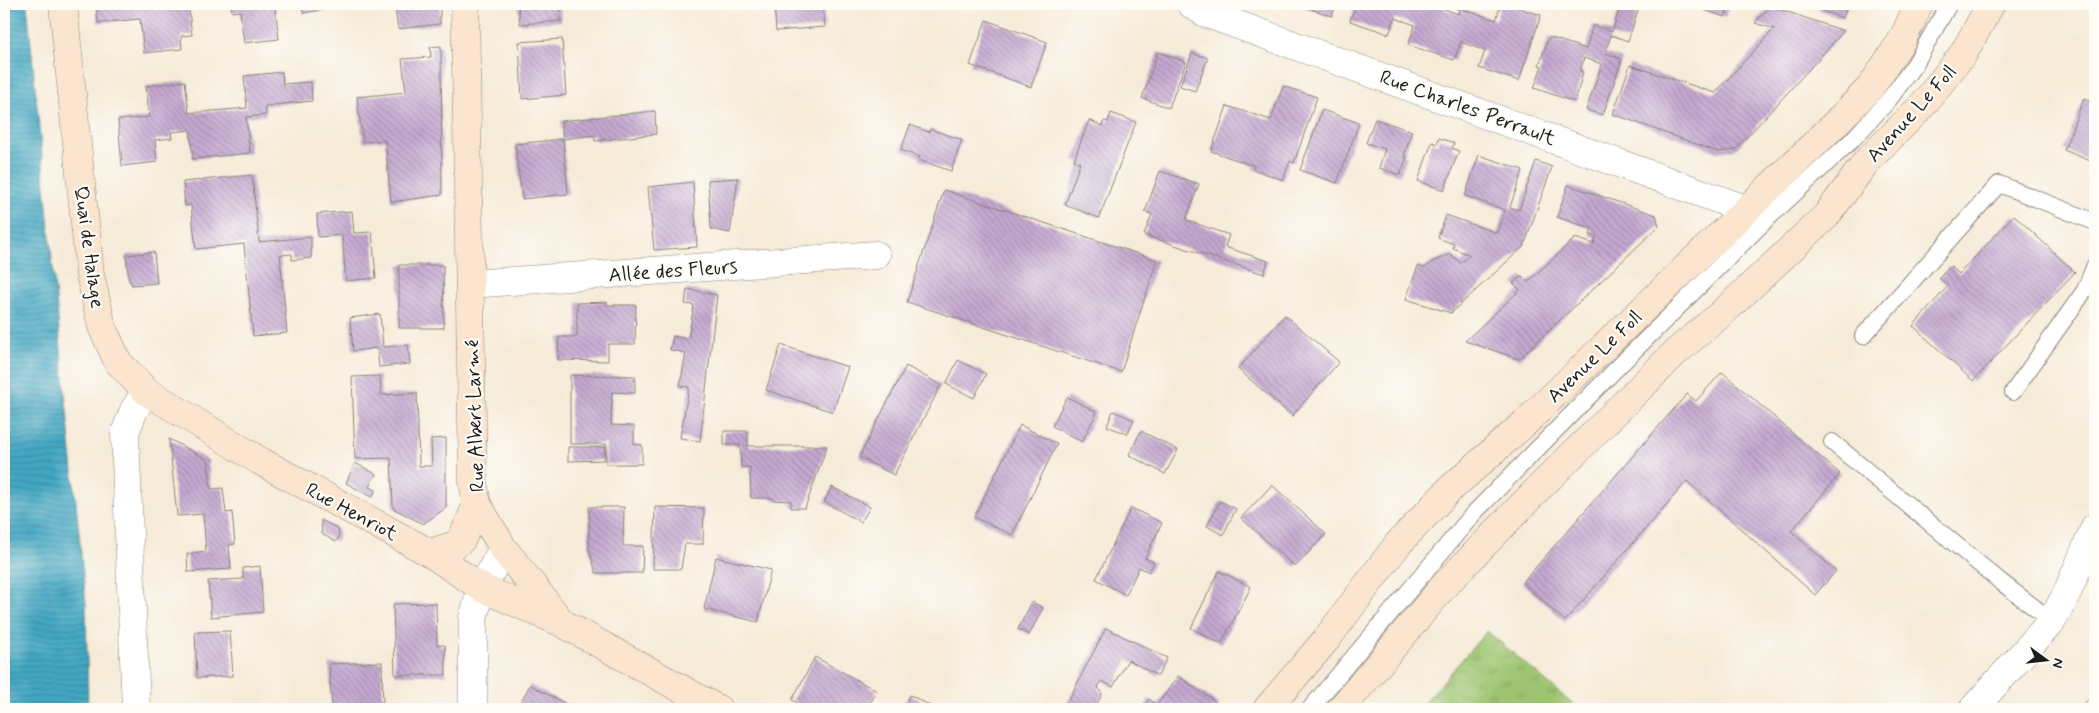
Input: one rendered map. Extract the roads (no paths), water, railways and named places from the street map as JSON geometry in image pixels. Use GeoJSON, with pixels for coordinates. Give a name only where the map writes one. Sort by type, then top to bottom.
{"type":"FeatureCollection","features":[{"type":"Feature","properties":{"kind":"main road","name":"Quai de Halage"},"geometry":{"type":"LineString","coordinates":[[63,4],[90,274],[102,327],[118,362],[146,391]]}},
{"type":"Feature","properties":{"kind":"main road","name":"Rue Albert Larmé"},"geometry":{"type":"LineString","coordinates":[[465,4],[473,482],[477,504],[504,548],[562,623],[718,709]]}},
{"type":"Feature","properties":{"kind":"main road","name":"Avenue Le Foll"},"geometry":{"type":"LineString","coordinates":[[1267,709],[1325,641],[1398,544],[1450,489],[1524,424],[1828,131],[1870,88],[1902,40],[1919,4]]}},
{"type":"Feature","properties":{"kind":"main road","name":"Avenue Le Foll"},"geometry":{"type":"LineString","coordinates":[[1341,709],[1444,586],[1534,493],[1678,351],[1720,315],[1826,216],[1867,161],[1921,107],[1963,54],[1991,4]]}},
{"type":"Feature","properties":{"kind":"main road","name":"Rue Henriot"},"geometry":{"type":"LineString","coordinates":[[146,391],[260,461],[430,553],[482,588],[562,623]]}},
{"type":"Feature","properties":{"kind":"main road"},"geometry":{"type":"LineString","coordinates":[[430,553],[455,545],[462,539],[477,504]]}},
{"type":"Feature","properties":{"kind":"street","name":"Rue Charles Perrault"},"geometry":{"type":"LineString","coordinates":[[1192,4],[1205,13],[1745,209]]}},
{"type":"Feature","properties":{"kind":"street","name":"Allée des Fleurs"},"geometry":{"type":"LineString","coordinates":[[470,284],[876,255]]}},
{"type":"Feature","properties":{"kind":"street"},"geometry":{"type":"LineString","coordinates":[[136,709],[125,433],[134,410],[146,391]]}},
{"type":"Feature","properties":{"kind":"street"},"geometry":{"type":"LineString","coordinates":[[1973,709],[2052,620],[2067,594],[2088,567],[2095,527]]}},
{"type":"Feature","properties":{"kind":"street"},"geometry":{"type":"LineString","coordinates":[[473,709],[472,618],[482,588],[504,548]]}},
{"type":"Feature","properties":{"kind":"lane","name":"Avenue Le Foll"},"geometry":{"type":"LineString","coordinates":[[1310,709],[1474,513],[1628,357],[1765,222],[1852,140],[1882,108],[1915,64],[1950,4]]}},
{"type":"Feature","properties":{"kind":"lane"},"geometry":{"type":"LineString","coordinates":[[1863,336],[1999,184],[2095,222]]}},
{"type":"Feature","properties":{"kind":"lane"},"geometry":{"type":"LineString","coordinates":[[2013,392],[2085,290],[2095,265]]}},
{"type":"Feature","properties":{"kind":"lane"},"geometry":{"type":"LineString","coordinates":[[1832,442],[2001,582],[2052,620]]}},
{"type":"Feature","properties":{"kind":"lane"},"geometry":{"type":"LineString","coordinates":[[2091,709],[2095,705]]}},
{"type":"Feature","properties":{"kind":"water"},"geometry":{"type":"Polygon","coordinates":[[[4,4],[27,4],[86,604],[88,709],[4,709],[4,4]]]}}]}
